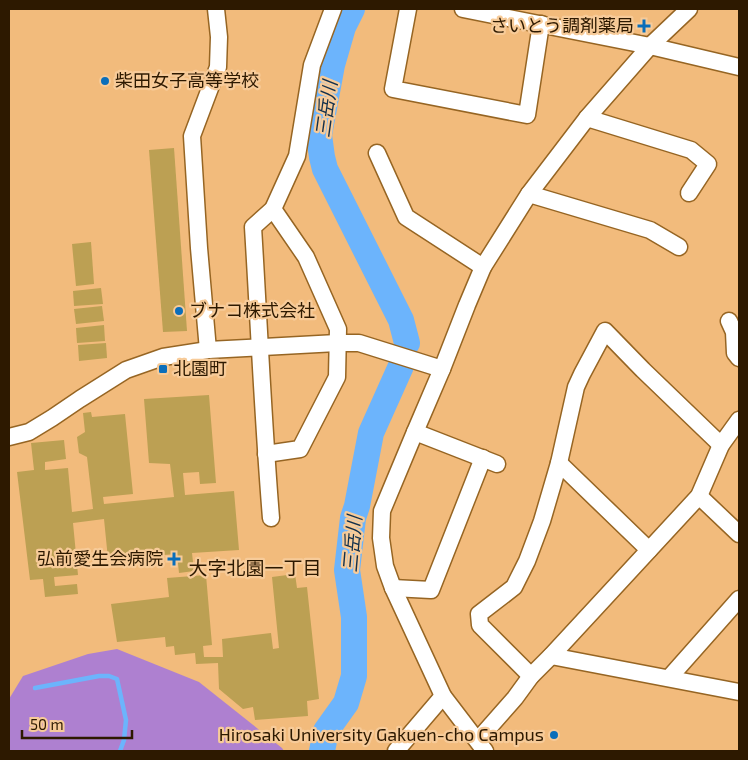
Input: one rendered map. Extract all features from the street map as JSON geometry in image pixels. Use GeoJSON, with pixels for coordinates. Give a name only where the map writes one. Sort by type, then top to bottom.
{"type":"FeatureCollection","features":[{"type":"Feature","properties":{"kind":"street"},"geometry":{"type":"LineString","coordinates":[[208,350],[192,136],[218,67],[219,37],[216,9]]}},
{"type":"Feature","properties":{"kind":"street"},"geometry":{"type":"LineString","coordinates":[[270,518],[253,227],[273,209],[296,156],[312,66],[333,9]]}},
{"type":"Feature","properties":{"kind":"street"},"geometry":{"type":"LineString","coordinates":[[408,9],[393,89],[527,115],[541,24]]}},
{"type":"Feature","properties":{"kind":"street"},"geometry":{"type":"LineString","coordinates":[[463,9],[519,14],[541,24],[650,46],[739,67]]}},
{"type":"Feature","properties":{"kind":"street"},"geometry":{"type":"LineString","coordinates":[[690,9],[650,46],[587,118],[529,194],[483,267],[442,370],[382,511],[381,538],[386,566],[393,588],[443,696],[481,746],[531,676],[699,496],[721,445],[739,420]]}},
{"type":"Feature","properties":{"kind":"street"},"geometry":{"type":"LineString","coordinates":[[587,118],[691,150],[708,164],[689,193]]}},
{"type":"Feature","properties":{"kind":"street"},"geometry":{"type":"LineString","coordinates":[[377,153],[406,217],[483,267]]}},
{"type":"Feature","properties":{"kind":"street"},"geometry":{"type":"LineString","coordinates":[[529,194],[650,230],[679,247]]}},
{"type":"Feature","properties":{"kind":"street"},"geometry":{"type":"LineString","coordinates":[[266,454],[300,449],[337,377],[338,330],[306,257],[273,209]]}},
{"type":"Feature","properties":{"kind":"street"},"geometry":{"type":"LineString","coordinates":[[729,322],[734,332],[735,353],[739,358]]}},
{"type":"Feature","properties":{"kind":"street"},"geometry":{"type":"LineString","coordinates":[[531,676],[480,625],[479,614],[514,587],[527,561],[560,464],[576,387],[605,331],[721,445]]}},
{"type":"Feature","properties":{"kind":"street"},"geometry":{"type":"LineString","coordinates":[[9,437],[29,432],[126,370],[163,357],[208,350],[359,343],[442,370]]}},
{"type":"Feature","properties":{"kind":"street"},"geometry":{"type":"LineString","coordinates":[[393,588],[431,590],[490,461],[415,432]]}},
{"type":"Feature","properties":{"kind":"street"},"geometry":{"type":"LineString","coordinates":[[560,464],[649,550]]}},
{"type":"Feature","properties":{"kind":"street"},"geometry":{"type":"LineString","coordinates":[[699,496],[739,534]]}},
{"type":"Feature","properties":{"kind":"street"},"geometry":{"type":"LineString","coordinates":[[669,678],[739,599]]}},
{"type":"Feature","properties":{"kind":"street"},"geometry":{"type":"LineString","coordinates":[[551,656],[739,692]]}},
{"type":"Feature","properties":{"kind":"street"},"geometry":{"type":"LineString","coordinates":[[396,751],[443,696]]}},
{"type":"Feature","properties":{"kind":"shaded area"},"geometry":{"type":"Polygon","coordinates":[[[117,649],[199,682],[284,751],[9,751],[9,699],[23,676],[88,654],[117,649]]]}},
{"type":"Feature","properties":{"kind":"building"},"geometry":{"type":"Polygon","coordinates":[[[174,148],[187,331],[163,332],[149,150],[174,148]]]}},
{"type":"Feature","properties":{"kind":"building"},"geometry":{"type":"Polygon","coordinates":[[[91,242],[94,284],[76,286],[72,244],[91,242]]]}},
{"type":"Feature","properties":{"kind":"building"},"geometry":{"type":"Polygon","coordinates":[[[101,288],[103,304],[74,306],[73,291],[101,288]]]}},
{"type":"Feature","properties":{"kind":"building"},"geometry":{"type":"Polygon","coordinates":[[[102,306],[104,321],[76,324],[74,309],[102,306]]]}},
{"type":"Feature","properties":{"kind":"building"},"geometry":{"type":"Polygon","coordinates":[[[104,325],[105,341],[77,343],[76,328],[104,325]]]}},
{"type":"Feature","properties":{"kind":"building"},"geometry":{"type":"Polygon","coordinates":[[[106,343],[107,358],[79,361],[78,345],[106,343]]]}},
{"type":"Feature","properties":{"kind":"building"},"geometry":{"type":"Polygon","coordinates":[[[209,395],[216,483],[200,484],[199,472],[183,473],[185,495],[234,491],[239,550],[192,553],[194,571],[179,573],[177,554],[108,559],[104,519],[73,523],[78,575],[54,577],[55,586],[77,584],[78,594],[45,597],[43,579],[30,580],[17,472],[34,470],[31,443],[64,440],[66,459],[45,462],[45,470],[68,468],[72,512],[93,509],[87,457],[79,453],[77,437],[85,432],[83,413],[91,412],[92,417],[125,414],[133,494],[103,497],[104,504],[174,497],[170,464],[149,463],[144,399],[209,395]]]}},
{"type":"Feature","properties":{"kind":"building"},"geometry":{"type":"Polygon","coordinates":[[[295,574],[297,588],[307,587],[319,699],[307,701],[308,716],[255,720],[253,707],[243,709],[219,689],[218,663],[196,664],[195,653],[175,655],[174,646],[166,647],[165,637],[117,642],[111,604],[169,597],[167,578],[206,575],[212,645],[203,646],[204,657],[223,657],[222,639],[271,633],[273,649],[279,648],[272,577],[295,574]]]}},
{"type":"Feature","properties":{"kind":"waterway","name":"三岳川"},"geometry":{"type":"LineString","coordinates":[[352,9],[343,27],[332,65],[319,135],[322,157],[325,169],[401,320],[407,343]]}},
{"type":"Feature","properties":{"kind":"waterway","name":"三岳川"},"geometry":{"type":"LineString","coordinates":[[322,751],[326,731],[346,703],[354,676],[354,617],[347,570],[353,518],[371,433],[401,366]]}},
{"type":"Feature","properties":{"kind":"waterway"},"geometry":{"type":"LineString","coordinates":[[35,688],[99,676],[109,676],[117,679],[126,720],[124,740],[120,751]]}},
{"type":"Feature","properties":{"kind":"place","name":"さいとう調剤薬局"},"geometry":{"type":"Point","coordinates":[644,26]}},
{"type":"Feature","properties":{"kind":"place","name":"柴田女子高等学校"},"geometry":{"type":"Point","coordinates":[105,81]}},
{"type":"Feature","properties":{"kind":"place","name":"ブナコ株式会社"},"geometry":{"type":"Point","coordinates":[179,311]}},
{"type":"Feature","properties":{"kind":"place","name":"北園町"},"geometry":{"type":"Point","coordinates":[163,369]}},
{"type":"Feature","properties":{"kind":"place","name":"弘前愛生会病院"},"geometry":{"type":"Point","coordinates":[174,559]}},
{"type":"Feature","properties":{"kind":"place","name":"Hirosaki University Gakuen-cho Campus"},"geometry":{"type":"Point","coordinates":[554,735]}},
{"type":"Feature","properties":{"kind":"district","name":"大字北園一丁目"},"geometry":{"type":"Point","coordinates":[255,568]}}]}
